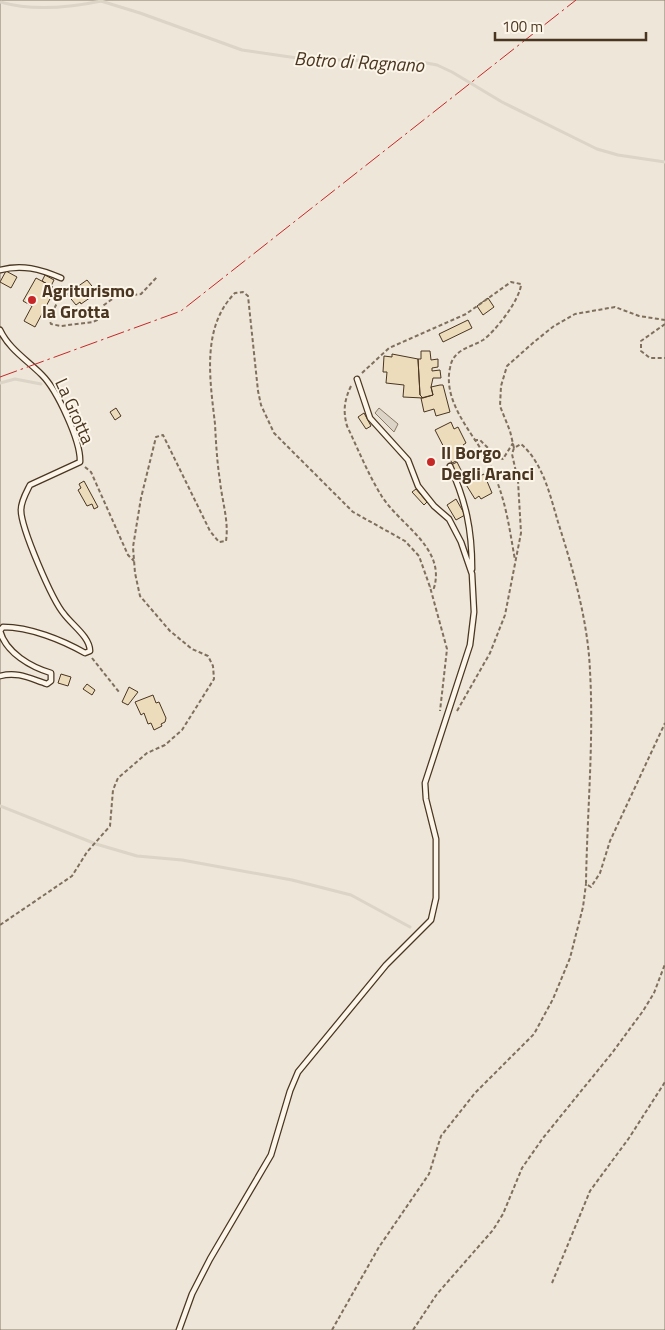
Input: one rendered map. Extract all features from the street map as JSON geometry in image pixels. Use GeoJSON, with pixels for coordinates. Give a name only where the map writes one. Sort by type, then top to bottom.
{"type":"FeatureCollection","features":[{"type":"Feature","properties":{"kind":"lane"},"geometry":{"type":"LineString","coordinates":[[0,270],[13,266],[29,268],[61,278]]}},
{"type":"Feature","properties":{"kind":"lane","name":"La Grotta"},"geometry":{"type":"LineString","coordinates":[[0,330],[10,346],[44,376],[76,440],[80,462]]}},
{"type":"Feature","properties":{"kind":"lane"},"geometry":{"type":"LineString","coordinates":[[357,379],[370,418],[408,460],[418,486],[434,506],[449,519],[461,542],[472,574]]}},
{"type":"Feature","properties":{"kind":"lane"},"geometry":{"type":"LineString","coordinates":[[0,676],[9,674],[27,676],[47,684],[51,681],[52,673],[37,669],[14,653],[0,631],[3,627],[22,630],[73,645],[85,653],[88,652],[90,646],[88,641],[62,613],[52,594],[24,524],[21,511],[30,485],[80,462]]}},
{"type":"Feature","properties":{"kind":"lane"},"geometry":{"type":"LineString","coordinates":[[179,1330],[192,1294],[210,1259],[271,1155],[290,1091],[298,1072],[386,965],[431,920],[436,898],[436,839],[426,799],[425,784],[470,645],[474,612],[472,536],[464,498],[450,466]]}},
{"type":"Feature","properties":{"kind":"path"},"geometry":{"type":"LineString","coordinates":[[61,278],[61,292],[50,319],[51,324],[60,326],[97,320],[104,305],[115,297],[141,294],[157,277]]}},
{"type":"Feature","properties":{"kind":"path"},"geometry":{"type":"LineString","coordinates":[[430,587],[434,588],[436,571],[427,549],[412,528],[381,496],[347,426],[344,414],[345,399],[357,379],[390,348],[466,314],[511,282],[521,284],[521,290],[495,330],[483,340],[458,352],[451,362],[449,369],[453,399],[459,416],[484,455],[501,493],[515,564]]}},
{"type":"Feature","properties":{"kind":"path"},"geometry":{"type":"LineString","coordinates":[[0,925],[72,876],[88,852],[110,826],[114,790],[118,778],[126,768],[147,753],[165,744],[182,730],[214,679],[213,666],[208,656],[192,649],[170,631],[140,596],[133,547],[141,498],[156,437],[163,435],[210,531],[219,542],[226,542],[228,528],[216,453],[209,370],[217,320],[225,303],[235,292],[243,292],[248,296],[261,405],[274,433],[353,512],[405,541],[418,556],[430,587],[447,649],[439,715]]}},
{"type":"Feature","properties":{"kind":"path"},"geometry":{"type":"LineString","coordinates":[[456,713],[490,653],[505,616],[521,534],[518,481],[512,454],[514,448],[500,406],[501,386],[507,366],[554,326],[575,314],[615,307],[639,316],[665,320]]}},
{"type":"Feature","properties":{"kind":"path"},"geometry":{"type":"LineString","coordinates":[[665,324],[642,341],[641,351],[650,358],[665,358]]}},
{"type":"Feature","properties":{"kind":"path"},"geometry":{"type":"LineString","coordinates":[[474,440],[480,440],[497,457],[503,459],[513,443]]}},
{"type":"Feature","properties":{"kind":"path"},"geometry":{"type":"LineString","coordinates":[[332,1330],[379,1247],[429,1174],[441,1136],[475,1093],[534,1034],[553,999],[570,958],[583,907],[586,884],[592,753],[590,669],[582,613],[565,544],[546,482],[528,450],[521,444],[514,448]]}},
{"type":"Feature","properties":{"kind":"path"},"geometry":{"type":"LineString","coordinates":[[80,462],[91,472],[128,555],[134,561]]}},
{"type":"Feature","properties":{"kind":"path"},"geometry":{"type":"LineString","coordinates":[[88,652],[118,692]]}},
{"type":"Feature","properties":{"kind":"path"},"geometry":{"type":"LineString","coordinates":[[586,884],[591,888],[600,873],[610,841],[665,723]]}},
{"type":"Feature","properties":{"kind":"path"},"geometry":{"type":"LineString","coordinates":[[413,1330],[437,1294],[493,1230],[503,1214],[522,1168],[643,1011],[654,993],[665,964]]}},
{"type":"Feature","properties":{"kind":"path"},"geometry":{"type":"LineString","coordinates":[[552,1283],[590,1191],[629,1138],[665,1082]]}},
{"type":"Feature","properties":{"kind":"shaded area"},"geometry":{"type":"Polygon","coordinates":[[[0,0],[665,0],[665,1330],[0,1330],[0,0]]]}},
{"type":"Feature","properties":{"kind":"shaded area"},"geometry":{"type":"Polygon","coordinates":[[[379,408],[398,424],[394,432],[375,413],[379,408]]]}},
{"type":"Feature","properties":{"kind":"building"},"geometry":{"type":"Polygon","coordinates":[[[6,271],[17,277],[11,288],[0,282],[6,271]]]}},
{"type":"Feature","properties":{"kind":"building"},"geometry":{"type":"Polygon","coordinates":[[[45,275],[54,280],[51,286],[42,281],[45,275]]]}},
{"type":"Feature","properties":{"kind":"building"},"geometry":{"type":"Polygon","coordinates":[[[36,278],[53,287],[48,296],[51,297],[35,327],[24,321],[32,306],[23,301],[36,278]]]}},
{"type":"Feature","properties":{"kind":"building"},"geometry":{"type":"Polygon","coordinates":[[[87,280],[96,291],[93,293],[94,295],[81,304],[80,302],[76,305],[67,294],[87,280]]]}},
{"type":"Feature","properties":{"kind":"building"},"geometry":{"type":"Polygon","coordinates":[[[488,298],[494,307],[483,315],[477,306],[488,298]]]}},
{"type":"Feature","properties":{"kind":"building"},"geometry":{"type":"Polygon","coordinates":[[[468,320],[472,328],[443,342],[439,334],[468,320]]]}},
{"type":"Feature","properties":{"kind":"building"},"geometry":{"type":"Polygon","coordinates":[[[421,351],[430,351],[431,360],[438,359],[438,367],[432,368],[432,371],[440,370],[441,378],[433,378],[431,387],[433,395],[423,398],[420,395],[418,359],[421,359],[421,351]]]}},
{"type":"Feature","properties":{"kind":"building"},"geometry":{"type":"Polygon","coordinates":[[[392,354],[418,359],[420,395],[423,398],[403,397],[404,385],[386,383],[387,372],[383,372],[384,356],[392,357],[392,354]]]}},
{"type":"Feature","properties":{"kind":"building"},"geometry":{"type":"Polygon","coordinates":[[[443,385],[450,412],[436,416],[434,409],[424,412],[421,398],[433,395],[431,387],[443,385]]]}},
{"type":"Feature","properties":{"kind":"building"},"geometry":{"type":"Polygon","coordinates":[[[116,408],[121,416],[115,420],[110,412],[116,408]]]}},
{"type":"Feature","properties":{"kind":"building"},"geometry":{"type":"Polygon","coordinates":[[[364,413],[371,426],[366,429],[358,417],[364,413]]]}},
{"type":"Feature","properties":{"kind":"building"},"geometry":{"type":"Polygon","coordinates":[[[451,422],[454,429],[458,427],[466,443],[463,445],[468,455],[452,463],[435,430],[451,422]]]}},
{"type":"Feature","properties":{"kind":"building"},"geometry":{"type":"Polygon","coordinates":[[[457,462],[463,474],[457,477],[451,465],[457,462]]]}},
{"type":"Feature","properties":{"kind":"building"},"geometry":{"type":"Polygon","coordinates":[[[479,474],[480,476],[484,474],[492,493],[481,499],[479,496],[475,499],[465,483],[479,474]]]}},
{"type":"Feature","properties":{"kind":"building"},"geometry":{"type":"Polygon","coordinates":[[[84,481],[98,507],[94,509],[92,504],[87,506],[78,490],[81,488],[79,484],[84,481]]]}},
{"type":"Feature","properties":{"kind":"building"},"geometry":{"type":"Polygon","coordinates":[[[416,489],[427,502],[424,505],[412,492],[416,489]]]}},
{"type":"Feature","properties":{"kind":"building"},"geometry":{"type":"Polygon","coordinates":[[[456,499],[465,515],[456,520],[447,505],[456,499]]]}},
{"type":"Feature","properties":{"kind":"building"},"geometry":{"type":"Polygon","coordinates":[[[61,674],[71,677],[68,686],[58,683],[61,674]]]}},
{"type":"Feature","properties":{"kind":"building"},"geometry":{"type":"Polygon","coordinates":[[[87,684],[95,690],[92,695],[83,689],[87,684]]]}},
{"type":"Feature","properties":{"kind":"building"},"geometry":{"type":"Polygon","coordinates":[[[129,687],[138,692],[128,705],[122,702],[129,687]]]}},
{"type":"Feature","properties":{"kind":"building"},"geometry":{"type":"Polygon","coordinates":[[[153,695],[156,703],[159,702],[166,718],[165,722],[161,724],[162,726],[154,730],[151,723],[148,724],[144,713],[141,715],[135,702],[153,695]]]}},
{"type":"Feature","properties":{"kind":"waterway","name":"Botro di Ragnano"},"geometry":{"type":"LineString","coordinates":[[101,1],[242,50],[304,59],[421,62],[437,65],[502,102],[597,149],[618,155],[665,162]]}},
{"type":"Feature","properties":{"kind":"waterway"},"geometry":{"type":"LineString","coordinates":[[0,2],[25,7],[50,8],[101,1]]}},
{"type":"Feature","properties":{"kind":"waterway"},"geometry":{"type":"LineString","coordinates":[[0,383],[15,379],[41,384]]}},
{"type":"Feature","properties":{"kind":"waterway"},"geometry":{"type":"LineString","coordinates":[[0,806],[96,844],[137,856],[182,860],[292,880],[351,895],[410,927]]}},
{"type":"Feature","properties":{"kind":"power"},"geometry":{"type":"LineString","coordinates":[[0,377],[181,311],[576,0]]}},
{"type":"Feature","properties":{"kind":"place","name":"Agriturismo la Grotta"},"geometry":{"type":"Point","coordinates":[32,300]}},
{"type":"Feature","properties":{"kind":"place","name":"Il Borgo Degli Aranci"},"geometry":{"type":"Point","coordinates":[431,462]}}]}
